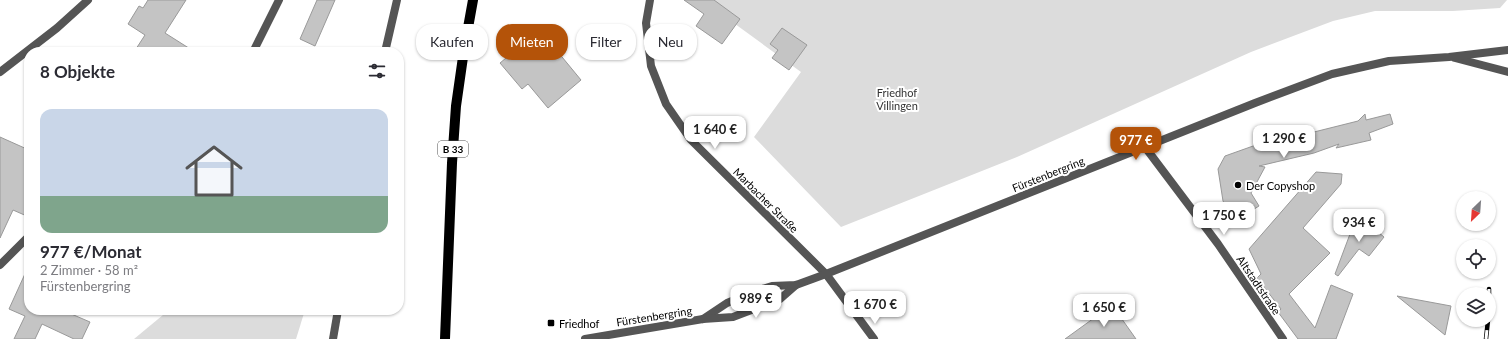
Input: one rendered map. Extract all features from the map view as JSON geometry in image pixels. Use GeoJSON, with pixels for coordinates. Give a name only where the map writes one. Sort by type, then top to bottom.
{"type":"FeatureCollection","features":[{"type":"Feature","properties":{"kind":"main road","name":"B 33"},"geometry":{"type":"LineString","coordinates":[[445,339],[452,163],[456,106],[473,0]]}},
{"type":"Feature","properties":{"kind":"street"},"geometry":{"type":"LineString","coordinates":[[33,47],[58,28],[88,0]]}},
{"type":"Feature","properties":{"kind":"street"},"geometry":{"type":"LineString","coordinates":[[256,47],[279,0]]}},
{"type":"Feature","properties":{"kind":"street"},"geometry":{"type":"LineString","coordinates":[[386,47],[397,0]]}},
{"type":"Feature","properties":{"kind":"street","name":"Marbacher Straße"},"geometry":{"type":"LineString","coordinates":[[650,0],[646,23],[651,66],[666,104],[691,140],[826,274],[874,339]]}},
{"type":"Feature","properties":{"kind":"street","name":"Fürstenbergring"},"geometry":{"type":"LineString","coordinates":[[702,320],[727,303],[759,290],[772,286],[796,285],[826,274],[1332,74],[1389,61],[1449,57],[1508,50]]}},
{"type":"Feature","properties":{"kind":"street"},"geometry":{"type":"LineString","coordinates":[[0,72],[24,54]]}},
{"type":"Feature","properties":{"kind":"street"},"geometry":{"type":"LineString","coordinates":[[1449,57],[1508,72]]}},
{"type":"Feature","properties":{"kind":"street","name":"Altstadtstraße"},"geometry":{"type":"LineString","coordinates":[[1145,147],[1218,244],[1283,339]]}},
{"type":"Feature","properties":{"kind":"street"},"geometry":{"type":"LineString","coordinates":[[0,265],[24,241]]}},
{"type":"Feature","properties":{"kind":"street","name":"Fürstenbergring"},"geometry":{"type":"LineString","coordinates":[[585,339],[702,320],[733,317],[780,299],[796,285]]}},
{"type":"Feature","properties":{"kind":"street"},"geometry":{"type":"LineString","coordinates":[[333,339],[337,315]]}},
{"type":"Feature","properties":{"kind":"green space","name":"Friedhof Villingen"},"geometry":{"type":"Polygon","coordinates":[[[702,0],[1507,0],[1500,8],[1453,11],[1375,11],[1333,21],[1251,52],[1017,157],[841,227],[754,137],[801,72],[702,0]]]}},
{"type":"Feature","properties":{"kind":"green space"},"geometry":{"type":"Polygon","coordinates":[[[163,315],[303,315],[296,339],[134,339],[163,315]]]}},
{"type":"Feature","properties":{"kind":"building"},"geometry":{"type":"Polygon","coordinates":[[[148,0],[186,0],[165,33],[187,47],[137,47],[145,35],[128,24],[139,6],[143,8],[148,0]]]}},
{"type":"Feature","properties":{"kind":"building"},"geometry":{"type":"Polygon","coordinates":[[[317,0],[335,0],[315,46],[300,39],[317,0]]]}},
{"type":"Feature","properties":{"kind":"building"},"geometry":{"type":"Polygon","coordinates":[[[684,0],[714,0],[740,19],[722,44],[697,27],[704,14],[684,0]]]}},
{"type":"Feature","properties":{"kind":"building"},"geometry":{"type":"Polygon","coordinates":[[[782,28],[807,45],[789,70],[772,58],[778,50],[770,44],[782,28]]]}},
{"type":"Feature","properties":{"kind":"building"},"geometry":{"type":"Polygon","coordinates":[[[504,60],[565,60],[581,80],[548,108],[528,84],[522,89],[500,63],[504,60]]]}},
{"type":"Feature","properties":{"kind":"building"},"geometry":{"type":"Polygon","coordinates":[[[1365,114],[1366,120],[1390,114],[1393,124],[1369,133],[1371,140],[1336,148],[1339,144],[1314,153],[1259,166],[1265,167],[1251,193],[1259,206],[1235,221],[1223,201],[1218,169],[1225,156],[1284,135],[1286,139],[1358,121],[1365,114]]]}},
{"type":"Feature","properties":{"kind":"building"},"geometry":{"type":"Polygon","coordinates":[[[0,137],[24,148],[24,215],[13,210],[0,238],[0,137]]]}},
{"type":"Feature","properties":{"kind":"building"},"geometry":{"type":"Polygon","coordinates":[[[1316,172],[1342,174],[1341,184],[1303,228],[1330,253],[1289,294],[1315,328],[1331,285],[1353,294],[1336,339],[1298,339],[1278,312],[1281,309],[1257,278],[1261,274],[1249,249],[1316,172]]]}},
{"type":"Feature","properties":{"kind":"building"},"geometry":{"type":"Polygon","coordinates":[[[1356,218],[1363,223],[1365,221],[1384,237],[1369,256],[1359,249],[1338,276],[1335,274],[1356,218]]]}},
{"type":"Feature","properties":{"kind":"building"},"geometry":{"type":"Polygon","coordinates":[[[24,276],[24,315],[74,315],[90,322],[82,339],[74,339],[42,324],[35,339],[14,339],[25,316],[9,309],[24,276]]]}},
{"type":"Feature","properties":{"kind":"building"},"geometry":{"type":"Polygon","coordinates":[[[1397,296],[1451,306],[1445,335],[1397,296]]]}},
{"type":"Feature","properties":{"kind":"building"},"geometry":{"type":"Polygon","coordinates":[[[1112,305],[1136,339],[1065,339],[1112,305]]]}},
{"type":"Feature","properties":{"kind":"railway"},"geometry":{"type":"LineString","coordinates":[[1486,339],[1487,327]]}},
{"type":"Feature","properties":{"kind":"place","name":"Der Copyshop"},"geometry":{"type":"Point","coordinates":[1238,185]}},
{"type":"Feature","properties":{"kind":"place","name":"Friedhof"},"geometry":{"type":"Point","coordinates":[551,323]}}]}
